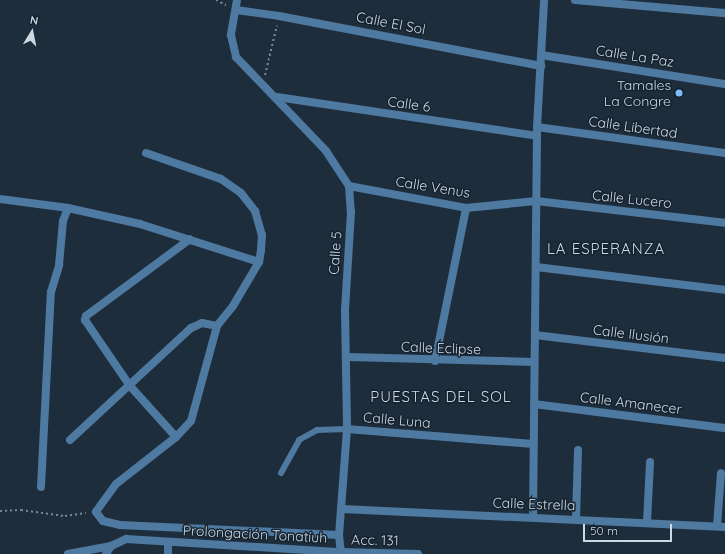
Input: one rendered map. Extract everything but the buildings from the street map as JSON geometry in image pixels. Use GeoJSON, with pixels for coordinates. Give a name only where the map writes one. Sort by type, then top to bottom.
{"type":"FeatureCollection","features":[{"type":"Feature","properties":{"kind":"street","name":"Calle 5"},"geometry":{"type":"LineString","coordinates":[[237,0],[232,35],[236,57],[278,97],[326,151],[349,186],[351,212],[345,311],[348,357],[347,429],[339,535],[341,553]]}},
{"type":"Feature","properties":{"kind":"street"},"geometry":{"type":"LineString","coordinates":[[533,517],[537,131],[544,0]]}},
{"type":"Feature","properties":{"kind":"street"},"geometry":{"type":"LineString","coordinates":[[575,0],[725,13]]}},
{"type":"Feature","properties":{"kind":"street","name":"Calle El Sol"},"geometry":{"type":"LineString","coordinates":[[236,10],[279,16],[541,66]]}},
{"type":"Feature","properties":{"kind":"street","name":"Calle La Paz"},"geometry":{"type":"LineString","coordinates":[[541,55],[725,84]]}},
{"type":"Feature","properties":{"kind":"street","name":"Calle 6"},"geometry":{"type":"LineString","coordinates":[[278,97],[537,131]]}},
{"type":"Feature","properties":{"kind":"street","name":"Calle Libertad"},"geometry":{"type":"LineString","coordinates":[[537,131],[725,153]]}},
{"type":"Feature","properties":{"kind":"street"},"geometry":{"type":"LineString","coordinates":[[146,153],[221,179],[241,193],[255,211],[262,235],[259,262],[233,306],[217,326],[191,421],[176,437],[116,484],[96,512],[103,521],[120,525],[339,535]]}},
{"type":"Feature","properties":{"kind":"street","name":"Calle Venus"},"geometry":{"type":"LineString","coordinates":[[349,186],[466,208],[536,201]]}},
{"type":"Feature","properties":{"kind":"street"},"geometry":{"type":"LineString","coordinates":[[0,200],[68,208],[140,224],[259,262]]}},
{"type":"Feature","properties":{"kind":"street","name":"Calle Lucero"},"geometry":{"type":"LineString","coordinates":[[536,201],[725,223]]}},
{"type":"Feature","properties":{"kind":"street"},"geometry":{"type":"LineString","coordinates":[[41,487],[51,292],[59,265],[63,221],[68,208]]}},
{"type":"Feature","properties":{"kind":"street"},"geometry":{"type":"LineString","coordinates":[[435,361],[466,208]]}},
{"type":"Feature","properties":{"kind":"street"},"geometry":{"type":"LineString","coordinates":[[176,437],[130,386],[86,326],[86,316],[190,239]]}},
{"type":"Feature","properties":{"kind":"street"},"geometry":{"type":"LineString","coordinates":[[536,267],[725,290]]}},
{"type":"Feature","properties":{"kind":"street"},"geometry":{"type":"LineString","coordinates":[[70,440],[191,328],[202,323],[217,326]]}},
{"type":"Feature","properties":{"kind":"street","name":"Calle Ilusión"},"geometry":{"type":"LineString","coordinates":[[535,335],[725,358]]}},
{"type":"Feature","properties":{"kind":"street","name":"Calle Eclipse"},"geometry":{"type":"LineString","coordinates":[[348,357],[435,361],[534,362]]}},
{"type":"Feature","properties":{"kind":"street","name":"Calle Amanecer"},"geometry":{"type":"LineString","coordinates":[[534,404],[725,428]]}},
{"type":"Feature","properties":{"kind":"street","name":"Calle Luna"},"geometry":{"type":"LineString","coordinates":[[347,429],[533,444]]}},
{"type":"Feature","properties":{"kind":"street"},"geometry":{"type":"LineString","coordinates":[[576,519],[578,450]]}},
{"type":"Feature","properties":{"kind":"street"},"geometry":{"type":"LineString","coordinates":[[647,522],[650,462]]}},
{"type":"Feature","properties":{"kind":"street"},"geometry":{"type":"LineString","coordinates":[[721,473],[721,527]]}},
{"type":"Feature","properties":{"kind":"street","name":"Calle Estrella"},"geometry":{"type":"LineString","coordinates":[[342,509],[647,522],[721,527]]}},
{"type":"Feature","properties":{"kind":"street","name":"Prolongación Tonatíuh"},"geometry":{"type":"LineString","coordinates":[[68,554],[110,546],[126,539],[256,550],[341,553]]}},
{"type":"Feature","properties":{"kind":"street"},"geometry":{"type":"LineString","coordinates":[[168,542],[168,554]]}},
{"type":"Feature","properties":{"kind":"street"},"geometry":{"type":"LineString","coordinates":[[106,554],[110,546]]}},
{"type":"Feature","properties":{"kind":"street","name":"Acc. 131"},"geometry":{"type":"LineString","coordinates":[[341,553],[418,554]]}},
{"type":"Feature","properties":{"kind":"lane","name":"Calle Luna"},"geometry":{"type":"LineString","coordinates":[[281,473],[299,440],[317,430],[347,429]]}},
{"type":"Feature","properties":{"kind":"path"},"geometry":{"type":"LineString","coordinates":[[263,84],[279,16]]}},
{"type":"Feature","properties":{"kind":"path"},"geometry":{"type":"LineString","coordinates":[[0,511],[21,510],[65,516],[96,512]]}},
{"type":"Feature","properties":{"kind":"place","name":"Tamales La Congre"},"geometry":{"type":"Point","coordinates":[679,93]}},
{"type":"Feature","properties":{"kind":"district","name":"LA ESPERANZA"},"geometry":{"type":"Point","coordinates":[606,249]}},
{"type":"Feature","properties":{"kind":"district","name":"PUESTAS DEL SOL"},"geometry":{"type":"Point","coordinates":[441,397]}}]}
